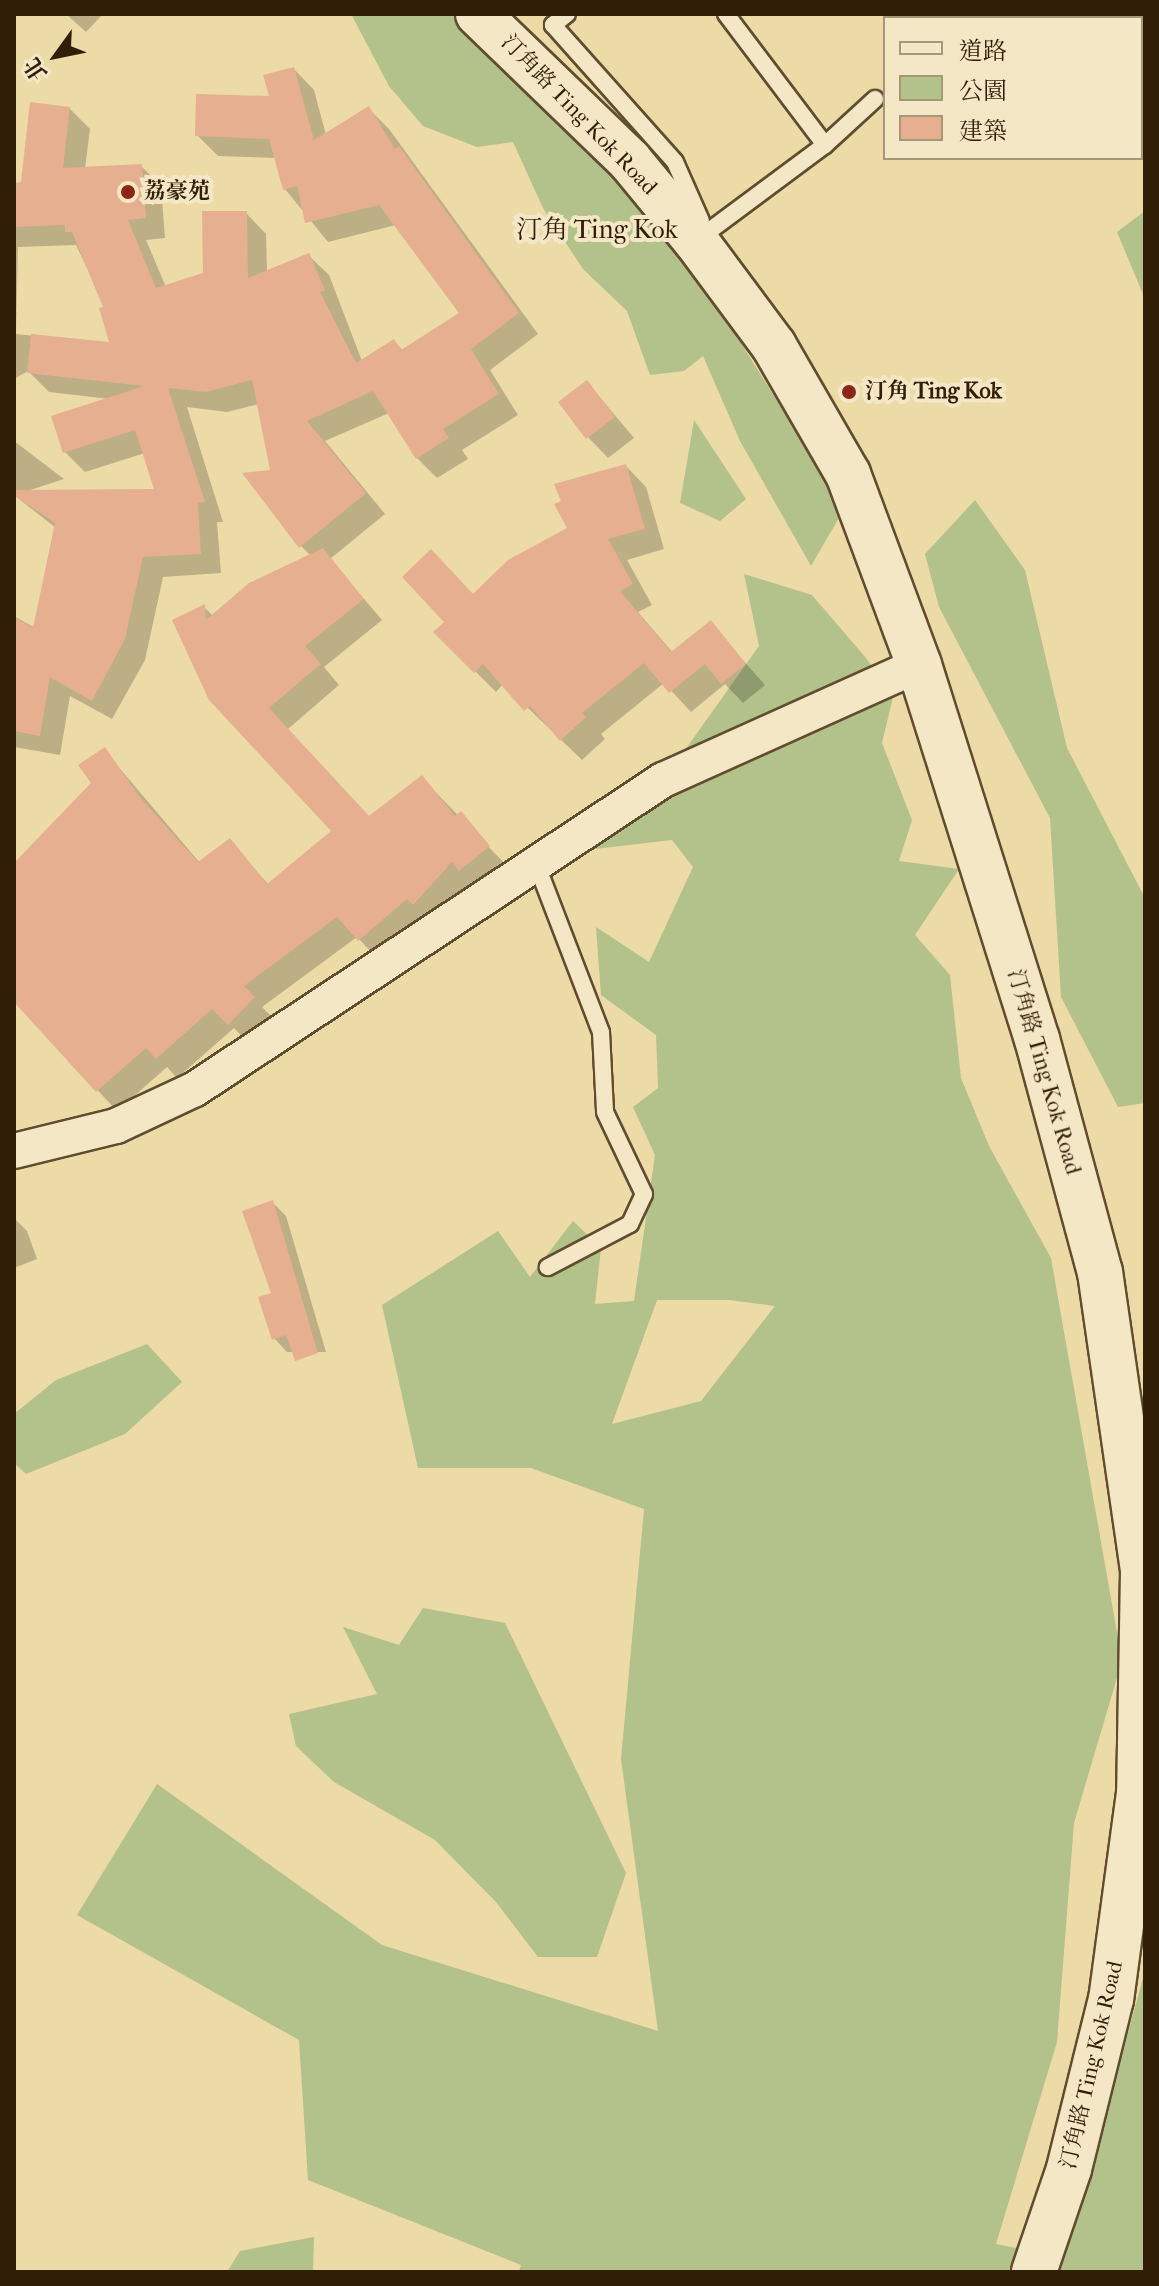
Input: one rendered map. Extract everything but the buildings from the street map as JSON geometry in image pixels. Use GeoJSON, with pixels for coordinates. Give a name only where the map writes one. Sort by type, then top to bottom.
{"type":"FeatureCollection","features":[{"type":"Feature","properties":{"kind":"main road","name":"汀角路 Ting Kok Road"},"geometry":{"type":"LineString","coordinates":[[478,14],[630,161],[701,238],[774,346],[848,474],[919,665],[1037,1039],[1100,1272],[1143,1571],[1139,1793],[1111,1999],[1069,2169],[1034,2272]]}},
{"type":"Feature","properties":{"kind":"street"},"geometry":{"type":"LineString","coordinates":[[14,1151],[91,1135],[195,1089],[663,780],[919,665]]}},
{"type":"Feature","properties":{"kind":"lane"},"geometry":{"type":"LineString","coordinates":[[567,14],[553,25],[675,162],[701,238],[825,145],[875,99]]}},
{"type":"Feature","properties":{"kind":"lane"},"geometry":{"type":"LineString","coordinates":[[726,14],[825,145]]}},
{"type":"Feature","properties":{"kind":"lane"},"geometry":{"type":"LineString","coordinates":[[536,863],[601,1032],[605,1112],[644,1194],[630,1224],[548,1267]]}},
{"type":"Feature","properties":{"kind":"green space"},"geometry":{"type":"Polygon","coordinates":[[[351,14],[459,14],[580,135],[684,251],[844,509],[811,566],[740,441],[703,356],[684,371],[650,375],[627,311],[583,269],[543,208],[513,142],[477,147],[423,126],[389,86],[351,14]]]}},
{"type":"Feature","properties":{"kind":"green space"},"geometry":{"type":"Polygon","coordinates":[[[1145,211],[1145,299],[1117,232],[1145,211]]]}},
{"type":"Feature","properties":{"kind":"green space"},"geometry":{"type":"Polygon","coordinates":[[[694,420],[746,499],[720,521],[680,503],[694,420]]]}},
{"type":"Feature","properties":{"kind":"green space"},"geometry":{"type":"Polygon","coordinates":[[[975,500],[1025,570],[1067,748],[1145,898],[1145,1103],[1118,1107],[1061,997],[1050,818],[939,607],[925,554],[975,500]]]}},
{"type":"Feature","properties":{"kind":"green space"},"geometry":{"type":"Polygon","coordinates":[[[744,574],[812,595],[866,658],[893,697],[882,743],[912,820],[899,861],[959,869],[915,935],[950,975],[961,1078],[989,1146],[1051,1258],[1122,1661],[1074,1823],[1057,2042],[996,2244],[1025,2250],[1017,2272],[519,2272],[521,2265],[308,2180],[299,2040],[77,1915],[157,1784],[382,1945],[658,2031],[621,1759],[644,1509],[531,1468],[418,1468],[382,1305],[498,1231],[530,1277],[573,1221],[601,1248],[595,1304],[634,1301],[655,1155],[633,1107],[658,1088],[656,1035],[601,995],[596,927],[649,962],[693,867],[672,840],[586,850],[560,832],[685,750],[759,646],[744,574]],[[657,1300],[612,1424],[701,1401],[775,1306],[729,1300],[657,1300]]]}},
{"type":"Feature","properties":{"kind":"green space"},"geometry":{"type":"Polygon","coordinates":[[[147,1344],[182,1382],[125,1434],[26,1474],[14,1463],[14,1414],[56,1380],[147,1344]]]}},
{"type":"Feature","properties":{"kind":"green space"},"geometry":{"type":"Polygon","coordinates":[[[423,1608],[505,1623],[626,1873],[597,1957],[538,1957],[496,1902],[435,1840],[334,1782],[296,1746],[289,1714],[377,1694],[343,1627],[399,1645],[423,1608]]]}},
{"type":"Feature","properties":{"kind":"green space"},"geometry":{"type":"Polygon","coordinates":[[[1145,1971],[1145,2272],[1056,2272],[1083,2197],[1145,1971]]]}},
{"type":"Feature","properties":{"kind":"green space"},"geometry":{"type":"Polygon","coordinates":[[[314,2237],[313,2272],[227,2272],[240,2251],[314,2237]]]}},
{"type":"Feature","properties":{"kind":"place","name":"荔豪苑"},"geometry":{"type":"Point","coordinates":[128,192]}},
{"type":"Feature","properties":{"kind":"place","name":"汀角 Ting Kok"},"geometry":{"type":"Point","coordinates":[849,392]}},
{"type":"Feature","properties":{"kind":"district","name":"汀角 Ting Kok"},"geometry":{"type":"Point","coordinates":[597,230]}}]}
